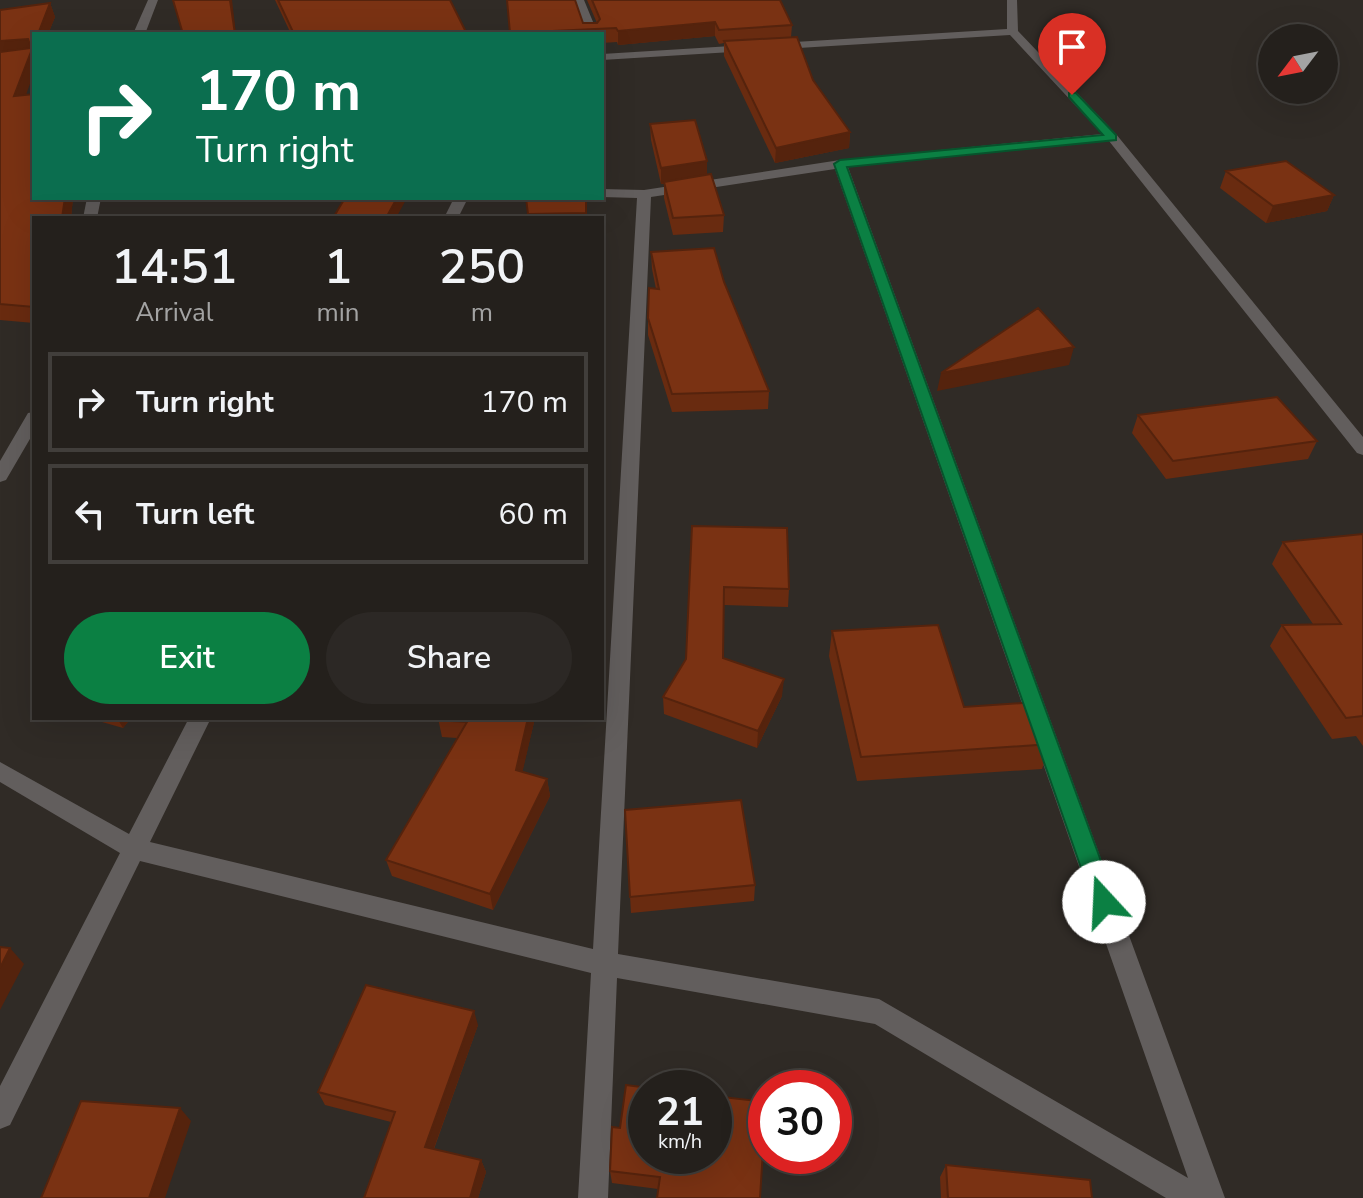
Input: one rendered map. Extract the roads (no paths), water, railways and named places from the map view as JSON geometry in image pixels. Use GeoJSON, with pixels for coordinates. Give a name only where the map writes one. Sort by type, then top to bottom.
{"type":"FeatureCollection","features":[{"type":"Feature","properties":{"kind":"street"},"geometry":{"type":"LineString","coordinates":[[140,32],[153,0]]}},
{"type":"Feature","properties":{"kind":"street"},"geometry":{"type":"LineString","coordinates":[[579,0],[591,32]]}},
{"type":"Feature","properties":{"kind":"street"},"geometry":{"type":"LineString","coordinates":[[1012,0],[1013,32],[1112,137],[1361,444]]}},
{"type":"Feature","properties":{"kind":"street"},"geometry":{"type":"LineString","coordinates":[[604,57],[1013,32]]}},
{"type":"Feature","properties":{"kind":"street"},"geometry":{"type":"LineString","coordinates":[[604,193],[644,194],[840,164],[1112,137]]}},
{"type":"Feature","properties":{"kind":"street"},"geometry":{"type":"LineString","coordinates":[[840,164],[1210,1198]]}},
{"type":"Feature","properties":{"kind":"street"},"geometry":{"type":"LineString","coordinates":[[593,1198],[644,194]]}},
{"type":"Feature","properties":{"kind":"street"},"geometry":{"type":"LineString","coordinates":[[0,476],[32,420]]}},
{"type":"Feature","properties":{"kind":"street"},"geometry":{"type":"LineString","coordinates":[[0,1115],[199,720]]}},
{"type":"Feature","properties":{"kind":"street"},"geometry":{"type":"LineString","coordinates":[[0,771],[134,849],[605,964],[879,1012],[1194,1198]]}}]}
